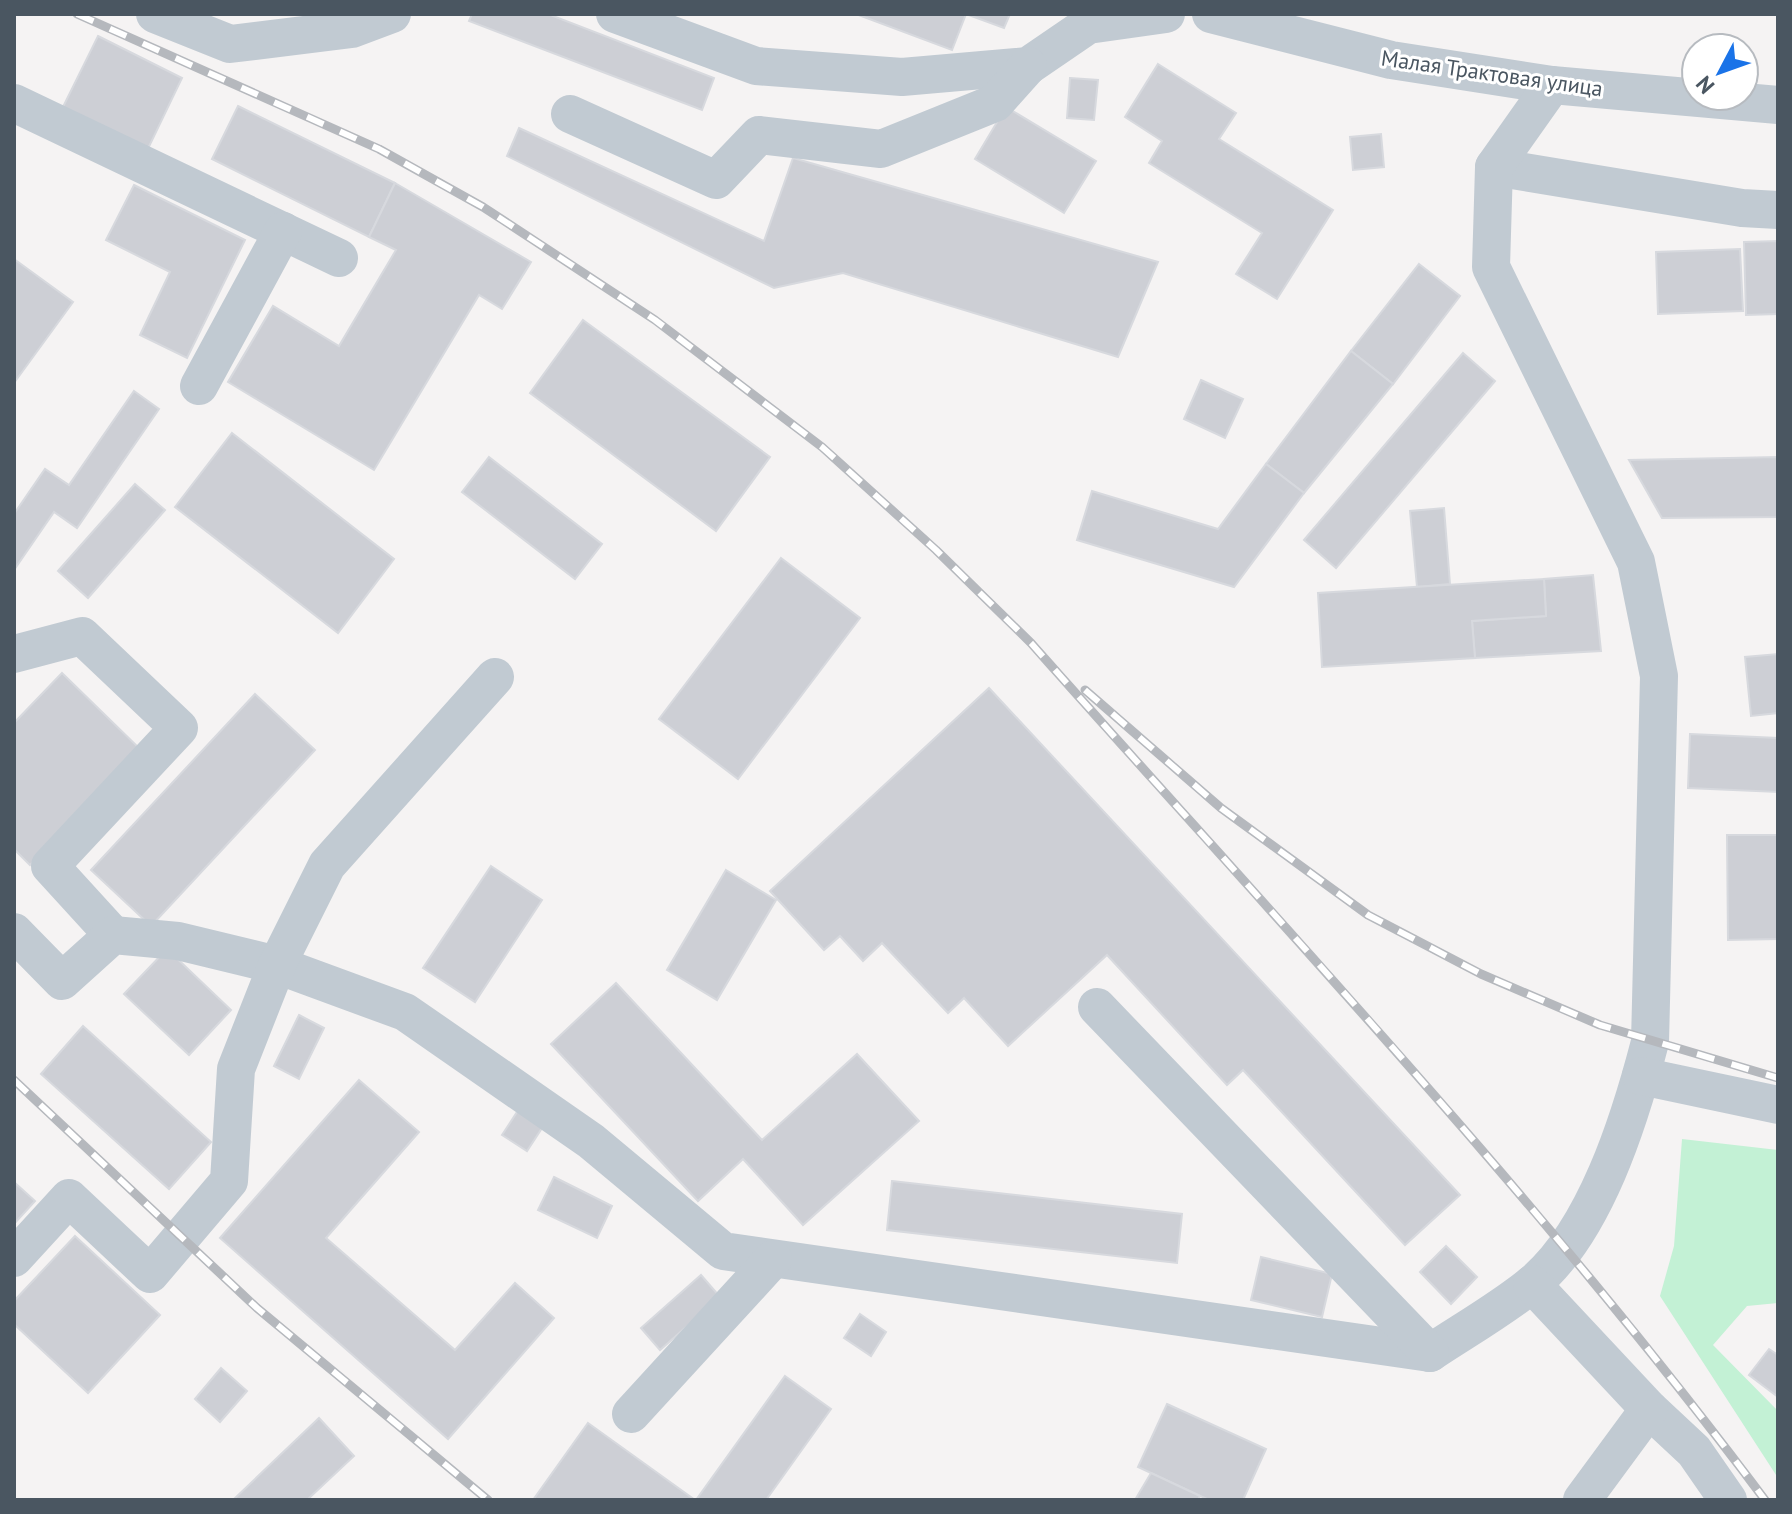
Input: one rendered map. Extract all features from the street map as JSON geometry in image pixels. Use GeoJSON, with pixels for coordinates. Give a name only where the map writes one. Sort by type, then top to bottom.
{"type":"FeatureCollection","features":[{"type":"Feature","properties":{"kind":"street"},"geometry":{"type":"LineString","coordinates":[[155,14],[230,44],[352,29],[392,14]]}},
{"type":"Feature","properties":{"kind":"street"},"geometry":{"type":"LineString","coordinates":[[615,14],[756,66],[902,77],[1028,66]]}},
{"type":"Feature","properties":{"kind":"street"},"geometry":{"type":"LineString","coordinates":[[570,114],[716,180],[759,135],[881,149],[995,103],[1028,66],[1083,20],[1166,14]]}},
{"type":"Feature","properties":{"kind":"street","name":"Малая Трактовая улица"},"geometry":{"type":"LineString","coordinates":[[1211,14],[1391,60],[1552,85],[1778,105]]}},
{"type":"Feature","properties":{"kind":"street"},"geometry":{"type":"LineString","coordinates":[[14,654],[82,636],[179,728],[50,866],[113,935],[178,941],[277,965],[405,1012],[591,1141],[723,1251],[1430,1353],[1532,1284],[1567,1247],[1588,1218],[1641,1076],[1650,1042],[1659,676],[1636,562],[1491,267],[1494,167],[1552,85]]}},
{"type":"Feature","properties":{"kind":"street"},"geometry":{"type":"LineString","coordinates":[[14,103],[339,258]]}},
{"type":"Feature","properties":{"kind":"street"},"geometry":{"type":"LineString","coordinates":[[1494,167],[1742,208],[1778,210]]}},
{"type":"Feature","properties":{"kind":"street"},"geometry":{"type":"LineString","coordinates":[[199,386],[283,231]]}},
{"type":"Feature","properties":{"kind":"street"},"geometry":{"type":"LineString","coordinates":[[14,1258],[69,1198],[150,1274],[183,1239],[229,1181],[236,1069],[277,965],[327,865],[495,677]]}},
{"type":"Feature","properties":{"kind":"street"},"geometry":{"type":"LineString","coordinates":[[14,932],[62,981],[113,935]]}},
{"type":"Feature","properties":{"kind":"street"},"geometry":{"type":"LineString","coordinates":[[1097,1007],[1430,1353]]}},
{"type":"Feature","properties":{"kind":"street"},"geometry":{"type":"LineString","coordinates":[[1641,1076],[1778,1105]]}},
{"type":"Feature","properties":{"kind":"street"},"geometry":{"type":"LineString","coordinates":[[631,1414],[773,1259]]}},
{"type":"Feature","properties":{"kind":"street"},"geometry":{"type":"LineString","coordinates":[[1532,1284],[1649,1409],[1694,1451],[1728,1500]]}},
{"type":"Feature","properties":{"kind":"street"},"geometry":{"type":"LineString","coordinates":[[1582,1500],[1649,1409]]}},
{"type":"Feature","properties":{"kind":"green space"},"geometry":{"type":"Polygon","coordinates":[[[1682,1139],[1778,1150],[1778,1303],[1747,1306],[1713,1345],[1778,1411],[1778,1478],[1660,1296],[1674,1246],[1682,1139]]]}},
{"type":"Feature","properties":{"kind":"building"},"geometry":{"type":"Polygon","coordinates":[[[472,14],[548,14],[714,78],[702,110],[469,21],[472,14]]]}},
{"type":"Feature","properties":{"kind":"building"},"geometry":{"type":"Polygon","coordinates":[[[856,14],[966,14],[952,50],[856,14]]]}},
{"type":"Feature","properties":{"kind":"building"},"geometry":{"type":"Polygon","coordinates":[[[966,14],[1010,14],[1004,28],[966,14]]]}},
{"type":"Feature","properties":{"kind":"building"},"geometry":{"type":"Polygon","coordinates":[[[98,36],[182,78],[144,157],[59,115],[98,36]]]}},
{"type":"Feature","properties":{"kind":"building"},"geometry":{"type":"Polygon","coordinates":[[[1158,64],[1236,113],[1219,139],[1333,210],[1277,299],[1236,274],[1262,233],[1149,163],[1162,141],[1125,117],[1158,64]]]}},
{"type":"Feature","properties":{"kind":"building"},"geometry":{"type":"Polygon","coordinates":[[[1070,78],[1098,80],[1094,120],[1067,118],[1070,78]]]}},
{"type":"Feature","properties":{"kind":"building"},"geometry":{"type":"Polygon","coordinates":[[[238,106],[395,183],[369,237],[212,159],[238,106]]]}},
{"type":"Feature","properties":{"kind":"building"},"geometry":{"type":"Polygon","coordinates":[[[1006,107],[1096,161],[1064,213],[975,159],[1006,107]]]}},
{"type":"Feature","properties":{"kind":"building"},"geometry":{"type":"Polygon","coordinates":[[[519,128],[764,241],[793,158],[1158,262],[1118,357],[843,273],[774,288],[507,156],[519,128]]]}},
{"type":"Feature","properties":{"kind":"building"},"geometry":{"type":"Polygon","coordinates":[[[1381,134],[1384,167],[1353,170],[1350,137],[1381,134]]]}},
{"type":"Feature","properties":{"kind":"building"},"geometry":{"type":"Polygon","coordinates":[[[395,183],[531,262],[502,309],[479,295],[374,470],[228,382],[273,306],[339,346],[396,250],[369,237],[395,183]]]}},
{"type":"Feature","properties":{"kind":"building"},"geometry":{"type":"Polygon","coordinates":[[[134,185],[245,240],[187,358],[140,335],[170,272],[106,240],[134,185]]]}},
{"type":"Feature","properties":{"kind":"building"},"geometry":{"type":"Polygon","coordinates":[[[1778,241],[1778,314],[1746,315],[1744,242],[1778,241]]]}},
{"type":"Feature","properties":{"kind":"building"},"geometry":{"type":"Polygon","coordinates":[[[1740,249],[1743,311],[1658,314],[1656,252],[1740,249]]]}},
{"type":"Feature","properties":{"kind":"building"},"geometry":{"type":"Polygon","coordinates":[[[14,259],[73,302],[14,383],[14,259]]]}},
{"type":"Feature","properties":{"kind":"building"},"geometry":{"type":"Polygon","coordinates":[[[1419,264],[1460,296],[1393,384],[1351,351],[1419,264]]]}},
{"type":"Feature","properties":{"kind":"building"},"geometry":{"type":"Polygon","coordinates":[[[583,320],[770,457],[716,531],[530,393],[583,320]]]}},
{"type":"Feature","properties":{"kind":"building"},"geometry":{"type":"Polygon","coordinates":[[[1351,351],[1393,384],[1304,493],[1266,464],[1351,351]]]}},
{"type":"Feature","properties":{"kind":"building"},"geometry":{"type":"Polygon","coordinates":[[[1463,353],[1495,381],[1336,568],[1304,540],[1463,353]]]}},
{"type":"Feature","properties":{"kind":"building"},"geometry":{"type":"Polygon","coordinates":[[[1201,380],[1243,399],[1225,438],[1184,419],[1201,380]]]}},
{"type":"Feature","properties":{"kind":"building"},"geometry":{"type":"Polygon","coordinates":[[[134,391],[159,409],[77,528],[54,512],[14,570],[14,514],[45,469],[69,485],[134,391]]]}},
{"type":"Feature","properties":{"kind":"building"},"geometry":{"type":"Polygon","coordinates":[[[232,433],[394,559],[338,633],[175,507],[232,433]]]}},
{"type":"Feature","properties":{"kind":"building"},"geometry":{"type":"Polygon","coordinates":[[[489,457],[602,544],[575,579],[462,492],[489,457]]]}},
{"type":"Feature","properties":{"kind":"building"},"geometry":{"type":"Polygon","coordinates":[[[1778,457],[1778,517],[1662,518],[1629,460],[1778,457]]]}},
{"type":"Feature","properties":{"kind":"building"},"geometry":{"type":"Polygon","coordinates":[[[1266,464],[1304,493],[1234,587],[1077,540],[1092,491],[1218,529],[1266,464]]]}},
{"type":"Feature","properties":{"kind":"building"},"geometry":{"type":"Polygon","coordinates":[[[135,484],[165,510],[88,598],[58,571],[135,484]]]}},
{"type":"Feature","properties":{"kind":"building"},"geometry":{"type":"Polygon","coordinates":[[[1444,508],[1450,584],[1417,587],[1410,511],[1444,508]]]}},
{"type":"Feature","properties":{"kind":"building"},"geometry":{"type":"Polygon","coordinates":[[[781,558],[860,618],[738,779],[659,719],[781,558]]]}},
{"type":"Feature","properties":{"kind":"building"},"geometry":{"type":"Polygon","coordinates":[[[1593,575],[1601,651],[1475,658],[1472,621],[1546,616],[1544,579],[1593,575]]]}},
{"type":"Feature","properties":{"kind":"building"},"geometry":{"type":"Polygon","coordinates":[[[1544,579],[1546,616],[1472,621],[1475,658],[1322,667],[1318,593],[1544,579]]]}},
{"type":"Feature","properties":{"kind":"building"},"geometry":{"type":"Polygon","coordinates":[[[1778,654],[1778,713],[1751,716],[1745,657],[1778,654]]]}},
{"type":"Feature","properties":{"kind":"building"},"geometry":{"type":"Polygon","coordinates":[[[62,673],[141,750],[30,865],[14,849],[14,723],[62,673]]]}},
{"type":"Feature","properties":{"kind":"building"},"geometry":{"type":"Polygon","coordinates":[[[989,688],[1460,1195],[1405,1245],[1243,1070],[1227,1085],[1107,955],[1008,1046],[964,998],[948,1013],[882,943],[863,961],[840,936],[824,950],[770,891],[989,688]]]}},
{"type":"Feature","properties":{"kind":"building"},"geometry":{"type":"Polygon","coordinates":[[[255,694],[315,750],[151,926],[91,870],[255,694]]]}},
{"type":"Feature","properties":{"kind":"building"},"geometry":{"type":"Polygon","coordinates":[[[1690,734],[1778,738],[1778,792],[1688,788],[1690,734]]]}},
{"type":"Feature","properties":{"kind":"building"},"geometry":{"type":"Polygon","coordinates":[[[1727,835],[1778,835],[1778,939],[1728,940],[1727,835]]]}},
{"type":"Feature","properties":{"kind":"building"},"geometry":{"type":"Polygon","coordinates":[[[491,866],[542,900],[475,1002],[423,968],[491,866]]]}},
{"type":"Feature","properties":{"kind":"building"},"geometry":{"type":"Polygon","coordinates":[[[726,870],[776,900],[717,1000],[667,970],[726,870]]]}},
{"type":"Feature","properties":{"kind":"building"},"geometry":{"type":"Polygon","coordinates":[[[167,949],[231,1010],[189,1055],[124,994],[167,949]]]}},
{"type":"Feature","properties":{"kind":"building"},"geometry":{"type":"Polygon","coordinates":[[[616,983],[762,1140],[857,1054],[919,1121],[803,1225],[743,1159],[698,1201],[551,1044],[616,983]]]}},
{"type":"Feature","properties":{"kind":"building"},"geometry":{"type":"Polygon","coordinates":[[[299,1015],[324,1028],[299,1079],[274,1066],[299,1015]]]}},
{"type":"Feature","properties":{"kind":"building"},"geometry":{"type":"Polygon","coordinates":[[[83,1026],[211,1142],[169,1189],[41,1074],[83,1026]]]}},
{"type":"Feature","properties":{"kind":"building"},"geometry":{"type":"Polygon","coordinates":[[[359,1080],[419,1132],[326,1238],[455,1350],[515,1283],[554,1318],[448,1439],[220,1238],[359,1080]]]}},
{"type":"Feature","properties":{"kind":"building"},"geometry":{"type":"Polygon","coordinates":[[[519,1109],[544,1125],[527,1151],[502,1135],[519,1109]]]}},
{"type":"Feature","properties":{"kind":"building"},"geometry":{"type":"Polygon","coordinates":[[[554,1177],[612,1206],[597,1238],[538,1210],[554,1177]]]}},
{"type":"Feature","properties":{"kind":"building"},"geometry":{"type":"Polygon","coordinates":[[[892,1181],[1182,1214],[1177,1263],[887,1230],[892,1181]]]}},
{"type":"Feature","properties":{"kind":"building"},"geometry":{"type":"Polygon","coordinates":[[[14,1182],[35,1201],[14,1224],[14,1182]]]}},
{"type":"Feature","properties":{"kind":"building"},"geometry":{"type":"Polygon","coordinates":[[[75,1236],[160,1315],[88,1393],[14,1324],[14,1301],[75,1236]]]}},
{"type":"Feature","properties":{"kind":"building"},"geometry":{"type":"Polygon","coordinates":[[[1446,1246],[1477,1277],[1451,1304],[1420,1272],[1446,1246]]]}},
{"type":"Feature","properties":{"kind":"building"},"geometry":{"type":"Polygon","coordinates":[[[1261,1257],[1332,1274],[1322,1317],[1251,1300],[1261,1257]]]}},
{"type":"Feature","properties":{"kind":"building"},"geometry":{"type":"Polygon","coordinates":[[[701,1275],[720,1297],[660,1350],[641,1328],[701,1275]]]}},
{"type":"Feature","properties":{"kind":"building"},"geometry":{"type":"Polygon","coordinates":[[[860,1314],[886,1332],[871,1356],[844,1338],[860,1314]]]}},
{"type":"Feature","properties":{"kind":"building"},"geometry":{"type":"Polygon","coordinates":[[[1769,1349],[1778,1355],[1778,1397],[1749,1375],[1769,1349]]]}},
{"type":"Feature","properties":{"kind":"building"},"geometry":{"type":"Polygon","coordinates":[[[221,1368],[247,1391],[220,1422],[195,1399],[221,1368]]]}},
{"type":"Feature","properties":{"kind":"building"},"geometry":{"type":"Polygon","coordinates":[[[785,1376],[831,1409],[766,1500],[696,1500],[785,1376]]]}},
{"type":"Feature","properties":{"kind":"building"},"geometry":{"type":"Polygon","coordinates":[[[1167,1404],[1266,1449],[1243,1500],[1209,1500],[1138,1467],[1167,1404]]]}},
{"type":"Feature","properties":{"kind":"building"},"geometry":{"type":"Polygon","coordinates":[[[319,1418],[354,1456],[307,1500],[233,1500],[319,1418]]]}},
{"type":"Feature","properties":{"kind":"building"},"geometry":{"type":"Polygon","coordinates":[[[588,1423],[695,1500],[533,1500],[588,1423]]]}},
{"type":"Feature","properties":{"kind":"building"},"geometry":{"type":"Polygon","coordinates":[[[1151,1473],[1200,1496],[1198,1500],[1135,1500],[1151,1473]]]}},
{"type":"Feature","properties":{"kind":"railway"},"geometry":{"type":"LineString","coordinates":[[77,14],[379,149],[483,207],[655,320],[822,447],[936,550],[1031,643],[1500,1171],[1679,1388],[1765,1500]]}},
{"type":"Feature","properties":{"kind":"railway"},"geometry":{"type":"LineString","coordinates":[[1085,690],[1221,808],[1368,915],[1481,974],[1600,1025],[1778,1078]]}},
{"type":"Feature","properties":{"kind":"railway"},"geometry":{"type":"LineString","coordinates":[[14,1080],[257,1308],[488,1500]]}}]}
